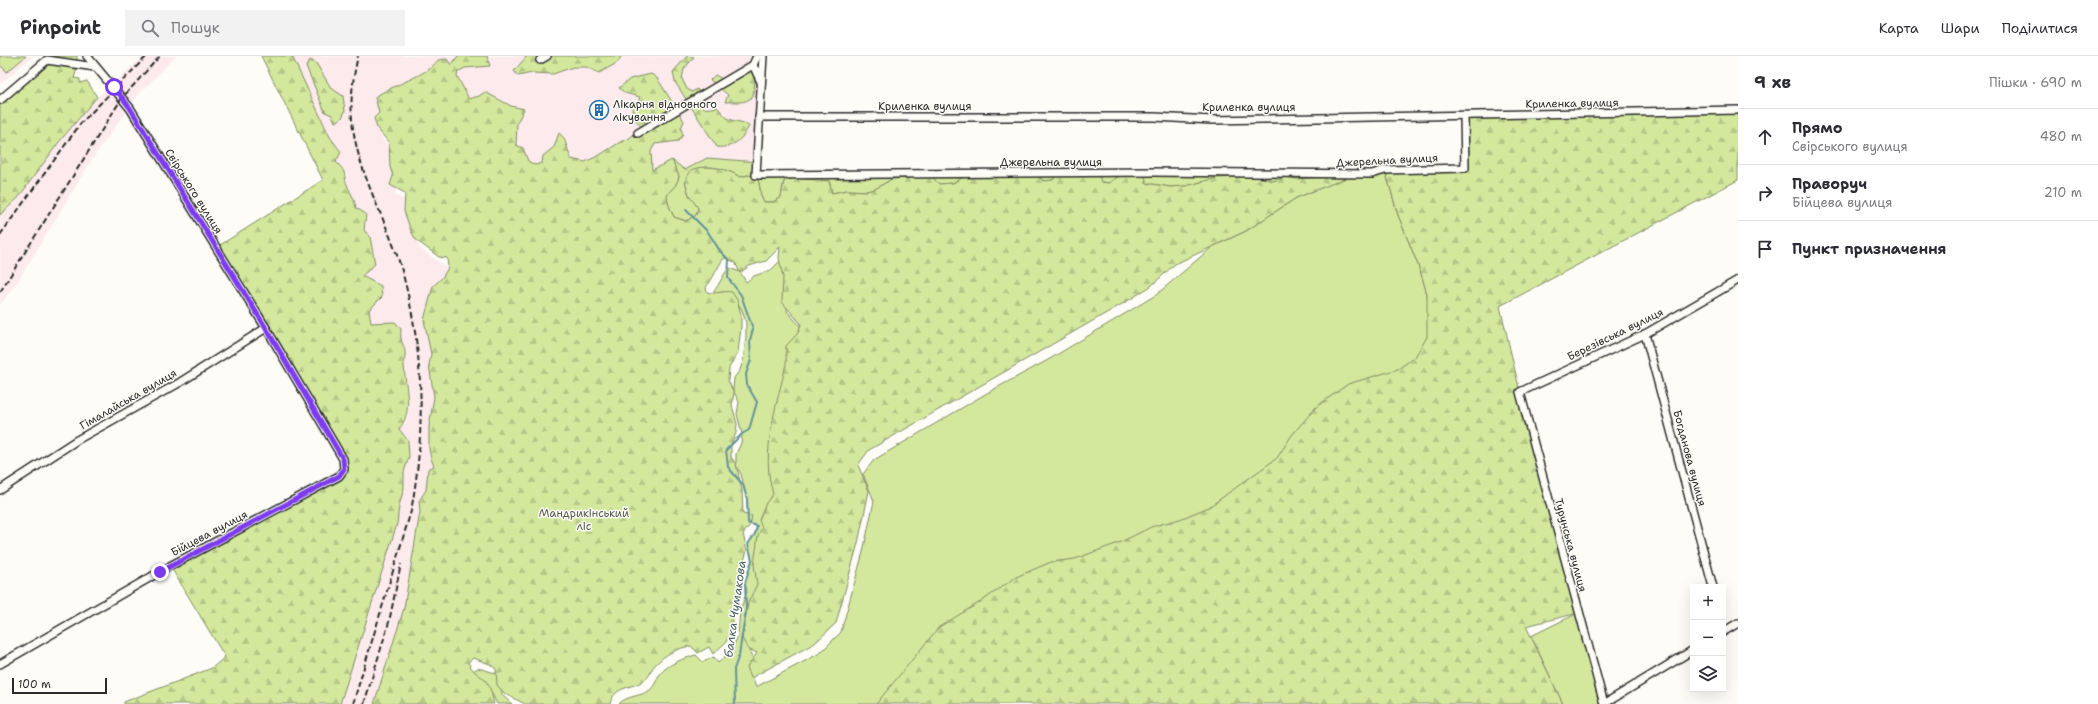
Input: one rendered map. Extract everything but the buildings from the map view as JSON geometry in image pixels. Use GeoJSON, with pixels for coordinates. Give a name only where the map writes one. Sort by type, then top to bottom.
{"type":"FeatureCollection","features":[{"type":"Feature","properties":{"kind":"street","name":"Свірського вулиця"},"geometry":{"type":"LineString","coordinates":[[87,56],[130,108],[266,328],[343,459],[344,469]]}},
{"type":"Feature","properties":{"kind":"street"},"geometry":{"type":"LineString","coordinates":[[540,60],[547,56]]}},
{"type":"Feature","properties":{"kind":"street"},"geometry":{"type":"LineString","coordinates":[[638,133],[753,65],[757,56]]}},
{"type":"Feature","properties":{"kind":"street","name":"Джерельна вулиця"},"geometry":{"type":"LineString","coordinates":[[763,56],[756,175],[1138,172],[1372,174],[1385,170],[1465,168],[1464,116]]}},
{"type":"Feature","properties":{"kind":"street"},"geometry":{"type":"LineString","coordinates":[[0,100],[47,60],[95,67]]}},
{"type":"Feature","properties":{"kind":"street"},"geometry":{"type":"LineString","coordinates":[[753,65],[761,82]]}},
{"type":"Feature","properties":{"kind":"street","name":"Криленка вулиця"},"geometry":{"type":"LineString","coordinates":[[759,117],[1139,117],[1212,120],[1738,110]]}},
{"type":"Feature","properties":{"kind":"street","name":"Березівська вулиця"},"geometry":{"type":"LineString","coordinates":[[1520,392],[1645,334],[1738,280]]}},
{"type":"Feature","properties":{"kind":"street","name":"Гімалайська вулиця"},"geometry":{"type":"LineString","coordinates":[[0,490],[77,440],[179,383],[266,328]]}},
{"type":"Feature","properties":{"kind":"street","name":"Богданова вулиця"},"geometry":{"type":"LineString","coordinates":[[1645,334],[1712,584]]}},
{"type":"Feature","properties":{"kind":"street","name":"Турунська вулиця"},"geometry":{"type":"LineString","coordinates":[[1520,392],[1604,704]]}},
{"type":"Feature","properties":{"kind":"street","name":"Бійцева вулиця"},"geometry":{"type":"LineString","coordinates":[[0,664],[170,566],[339,476],[344,469]]}},
{"type":"Feature","properties":{"kind":"street"},"geometry":{"type":"LineString","coordinates":[[1726,629],[1738,623]]}},
{"type":"Feature","properties":{"kind":"street"},"geometry":{"type":"LineString","coordinates":[[1604,704],[1690,652]]}},
{"type":"Feature","properties":{"kind":"shaded area"},"geometry":{"type":"Polygon","coordinates":[[[0,56],[33,56],[0,84],[0,56]]]}},
{"type":"Feature","properties":{"kind":"shaded area"},"geometry":{"type":"Polygon","coordinates":[[[144,56],[176,56],[139,94],[92,159],[18,281],[0,305],[0,215],[18,198],[59,142],[97,97],[144,56]]]}},
{"type":"Feature","properties":{"kind":"shaded area"},"geometry":{"type":"Polygon","coordinates":[[[292,56],[763,56],[758,162],[707,158],[685,170],[672,160],[652,170],[595,184],[379,127],[382,138],[394,152],[398,185],[395,195],[410,203],[416,240],[421,249],[444,266],[452,268],[433,353],[436,468],[425,521],[381,704],[340,704],[397,524],[399,506],[402,498],[404,472],[409,457],[408,441],[399,429],[405,423],[408,415],[408,390],[403,363],[405,356],[404,348],[400,340],[401,329],[381,323],[371,323],[369,310],[380,286],[362,276],[364,230],[366,222],[360,210],[356,208],[355,202],[347,185],[347,175],[344,169],[336,162],[341,152],[330,137],[292,56]]]}},
{"type":"Feature","properties":{"kind":"green space"},"geometry":{"type":"Polygon","coordinates":[[[0,56],[26,56],[7,72],[0,65],[0,56]]]}},
{"type":"Feature","properties":{"kind":"green space"},"geometry":{"type":"Polygon","coordinates":[[[52,56],[77,56],[77,69],[74,78],[80,79],[80,83],[87,81],[97,97],[59,142],[18,198],[0,215],[0,100],[52,56]]]}},
{"type":"Feature","properties":{"kind":"green space"},"geometry":{"type":"Polygon","coordinates":[[[261,56],[292,56],[330,137],[341,152],[336,162],[343,169],[346,183],[356,208],[366,214],[364,230],[370,237],[375,264],[362,276],[381,286],[382,297],[369,310],[371,323],[395,322],[401,329],[401,338],[405,349],[404,364],[408,398],[404,422],[399,429],[408,441],[409,457],[404,472],[404,488],[399,506],[397,524],[340,704],[124,704],[124,702],[212,668],[225,657],[170,566],[339,476],[343,459],[217,247],[323,180],[261,56]]]}},
{"type":"Feature","properties":{"kind":"green space","name":"Мандрикінський ліс"},"geometry":{"type":"Polygon","coordinates":[[[458,56],[487,56],[490,66],[465,68],[458,72],[457,76],[469,99],[479,96],[485,92],[511,106],[524,109],[517,123],[516,145],[523,148],[528,161],[535,165],[542,163],[543,156],[554,147],[559,133],[564,138],[571,159],[585,162],[628,139],[642,128],[633,116],[632,108],[637,104],[640,97],[625,93],[619,88],[630,79],[651,74],[657,78],[684,121],[681,128],[683,135],[678,141],[655,144],[651,151],[652,170],[672,160],[679,176],[677,183],[667,195],[667,200],[674,217],[686,221],[696,215],[698,208],[689,195],[685,181],[691,170],[703,167],[723,169],[740,177],[748,175],[756,177],[764,202],[773,202],[781,197],[784,181],[794,178],[829,181],[832,193],[847,190],[867,191],[875,189],[892,179],[931,176],[939,184],[953,183],[969,174],[1038,175],[1043,181],[1053,180],[1057,174],[1099,176],[1101,182],[1109,183],[1119,176],[1127,174],[1145,174],[1146,183],[1170,187],[1186,186],[1216,178],[1254,176],[1273,181],[1286,177],[1296,179],[1354,175],[1296,198],[1246,231],[1175,264],[1151,286],[1129,300],[869,450],[858,465],[869,491],[858,543],[836,623],[815,643],[751,678],[747,667],[757,653],[748,649],[742,638],[748,603],[757,584],[754,565],[758,535],[762,528],[759,520],[766,503],[773,494],[769,478],[768,462],[771,429],[786,364],[786,346],[798,333],[801,324],[782,302],[783,277],[779,258],[780,247],[766,261],[749,266],[740,273],[735,262],[724,258],[706,287],[707,292],[710,293],[732,292],[737,300],[741,314],[738,352],[729,368],[728,380],[734,393],[732,405],[737,424],[736,433],[731,445],[731,457],[736,464],[742,490],[743,514],[752,516],[750,525],[743,534],[747,551],[740,573],[742,582],[735,600],[733,627],[726,642],[713,654],[709,647],[698,653],[691,646],[672,652],[663,657],[654,666],[646,679],[616,693],[610,704],[525,704],[504,693],[497,685],[496,669],[490,664],[473,658],[468,662],[473,670],[485,680],[489,686],[494,704],[374,704],[404,608],[420,512],[419,501],[426,490],[428,469],[434,466],[429,448],[429,426],[434,397],[429,365],[431,354],[424,320],[433,286],[442,278],[448,268],[447,258],[439,257],[416,240],[404,211],[405,193],[390,185],[393,176],[390,167],[389,143],[377,128],[374,118],[379,113],[375,97],[418,76],[433,66],[438,60],[447,59],[451,65],[458,56]]]}},
{"type":"Feature","properties":{"kind":"green space"},"geometry":{"type":"Polygon","coordinates":[[[527,56],[621,57],[617,63],[599,73],[586,67],[573,67],[553,74],[532,73],[518,76],[514,71],[527,56]]]}},
{"type":"Feature","properties":{"kind":"green space"},"geometry":{"type":"Polygon","coordinates":[[[687,56],[694,57],[684,69],[682,79],[687,89],[692,92],[697,89],[701,93],[698,103],[700,106],[707,108],[717,107],[728,119],[744,123],[749,126],[744,135],[732,145],[717,147],[675,82],[673,72],[687,56]]]}},
{"type":"Feature","properties":{"kind":"green space"},"geometry":{"type":"Polygon","coordinates":[[[310,60],[316,63],[331,88],[343,96],[345,111],[342,118],[335,122],[332,115],[325,112],[306,66],[310,60]]]}},
{"type":"Feature","properties":{"kind":"green space"},"geometry":{"type":"Polygon","coordinates":[[[757,67],[753,96],[747,101],[725,102],[728,95],[710,80],[715,75],[728,82],[735,81],[757,67]]]}},
{"type":"Feature","properties":{"kind":"green space"},"geometry":{"type":"Polygon","coordinates":[[[1738,110],[1738,180],[1500,306],[1520,392],[1578,613],[1526,626],[1563,704],[876,704],[939,627],[982,601],[1016,577],[1051,562],[1075,559],[1121,542],[1151,527],[1180,519],[1209,507],[1277,458],[1292,435],[1316,407],[1348,384],[1398,369],[1415,357],[1427,337],[1427,294],[1420,270],[1398,215],[1385,170],[1465,168],[1464,116],[1738,110]]]}},
{"type":"Feature","properties":{"kind":"green space"},"geometry":{"type":"Polygon","coordinates":[[[707,158],[758,162],[757,175],[1153,172],[1372,174],[1385,170],[1398,215],[1420,270],[1427,294],[1432,346],[1420,367],[1403,379],[1353,393],[1321,416],[1297,444],[1282,468],[1213,516],[1185,528],[1156,536],[1126,552],[1080,569],[1056,571],[1021,587],[987,611],[944,636],[889,704],[619,704],[626,699],[650,690],[663,670],[681,660],[696,655],[703,662],[714,657],[718,663],[731,651],[738,636],[740,610],[747,592],[745,583],[752,560],[748,544],[755,534],[757,526],[748,523],[747,499],[741,474],[736,466],[736,454],[741,443],[742,434],[737,414],[739,402],[733,390],[734,378],[740,370],[743,361],[746,323],[742,310],[737,302],[711,302],[710,296],[729,268],[740,272],[746,282],[754,276],[771,270],[785,256],[784,267],[788,286],[787,311],[806,333],[803,343],[791,355],[791,374],[776,438],[773,471],[774,487],[778,503],[771,512],[764,529],[767,537],[762,544],[759,574],[762,594],[753,612],[747,647],[753,658],[762,663],[752,677],[756,687],[820,653],[841,632],[863,552],[874,501],[863,474],[874,460],[987,393],[1048,360],[1156,295],[1212,247],[1246,231],[1296,198],[1350,176],[1296,179],[1286,177],[1273,181],[1254,176],[1216,178],[1186,186],[1170,187],[1146,183],[1145,174],[1127,174],[1120,176],[1109,183],[1101,182],[1098,176],[1057,174],[1053,180],[1043,181],[1038,175],[969,174],[953,183],[939,184],[931,176],[892,179],[875,189],[867,191],[847,190],[832,193],[829,181],[794,178],[784,181],[781,197],[773,202],[764,202],[756,177],[748,175],[740,177],[723,169],[703,167],[691,170],[685,181],[689,195],[699,208],[697,215],[686,221],[674,217],[669,207],[667,196],[677,183],[679,176],[672,160],[685,170],[707,158]]]}},
{"type":"Feature","properties":{"kind":"green space"},"geometry":{"type":"Polygon","coordinates":[[[1578,613],[1602,704],[1563,704],[1531,636],[1578,613]]]}},
{"type":"Feature","properties":{"kind":"green space"},"geometry":{"type":"Polygon","coordinates":[[[478,668],[495,673],[501,679],[502,695],[512,704],[497,704],[490,690],[473,671],[478,668]]]}},
{"type":"Feature","properties":{"kind":"waterway","name":"балка Чумакова"},"geometry":{"type":"LineString","coordinates":[[686,210],[708,232],[720,251],[729,260],[728,278],[741,295],[753,329],[750,340],[751,360],[746,374],[747,385],[757,402],[749,430],[742,434],[726,450],[728,467],[743,485],[747,499],[748,523],[757,526],[755,534],[748,544],[752,560],[745,583],[746,609],[739,655],[734,669],[735,704]]}},
{"type":"Feature","properties":{"kind":"railway"},"geometry":{"type":"LineString","coordinates":[[0,235],[81,123],[147,56]]}},
{"type":"Feature","properties":{"kind":"railway"},"geometry":{"type":"LineString","coordinates":[[0,292],[122,98],[160,56]]}},
{"type":"Feature","properties":{"kind":"railway"},"geometry":{"type":"LineString","coordinates":[[353,704],[411,511],[416,481],[421,421],[418,361],[415,331],[409,301],[397,254],[363,169],[352,124],[352,95],[358,56]]}},
{"type":"Feature","properties":{"kind":"railway"},"geometry":{"type":"LineString","coordinates":[[364,704],[389,622],[401,564]]}},
{"type":"Feature","properties":{"kind":"place","name":"Лікарня відновного лікування"},"geometry":{"type":"Point","coordinates":[599,110]}},
{"type":"Feature","properties":{"kind":"route"},"geometry":{"type":"LineString","coordinates":[[114,87],[130,108],[266,328],[343,459],[344,469],[339,476],[160,572]]}}]}
